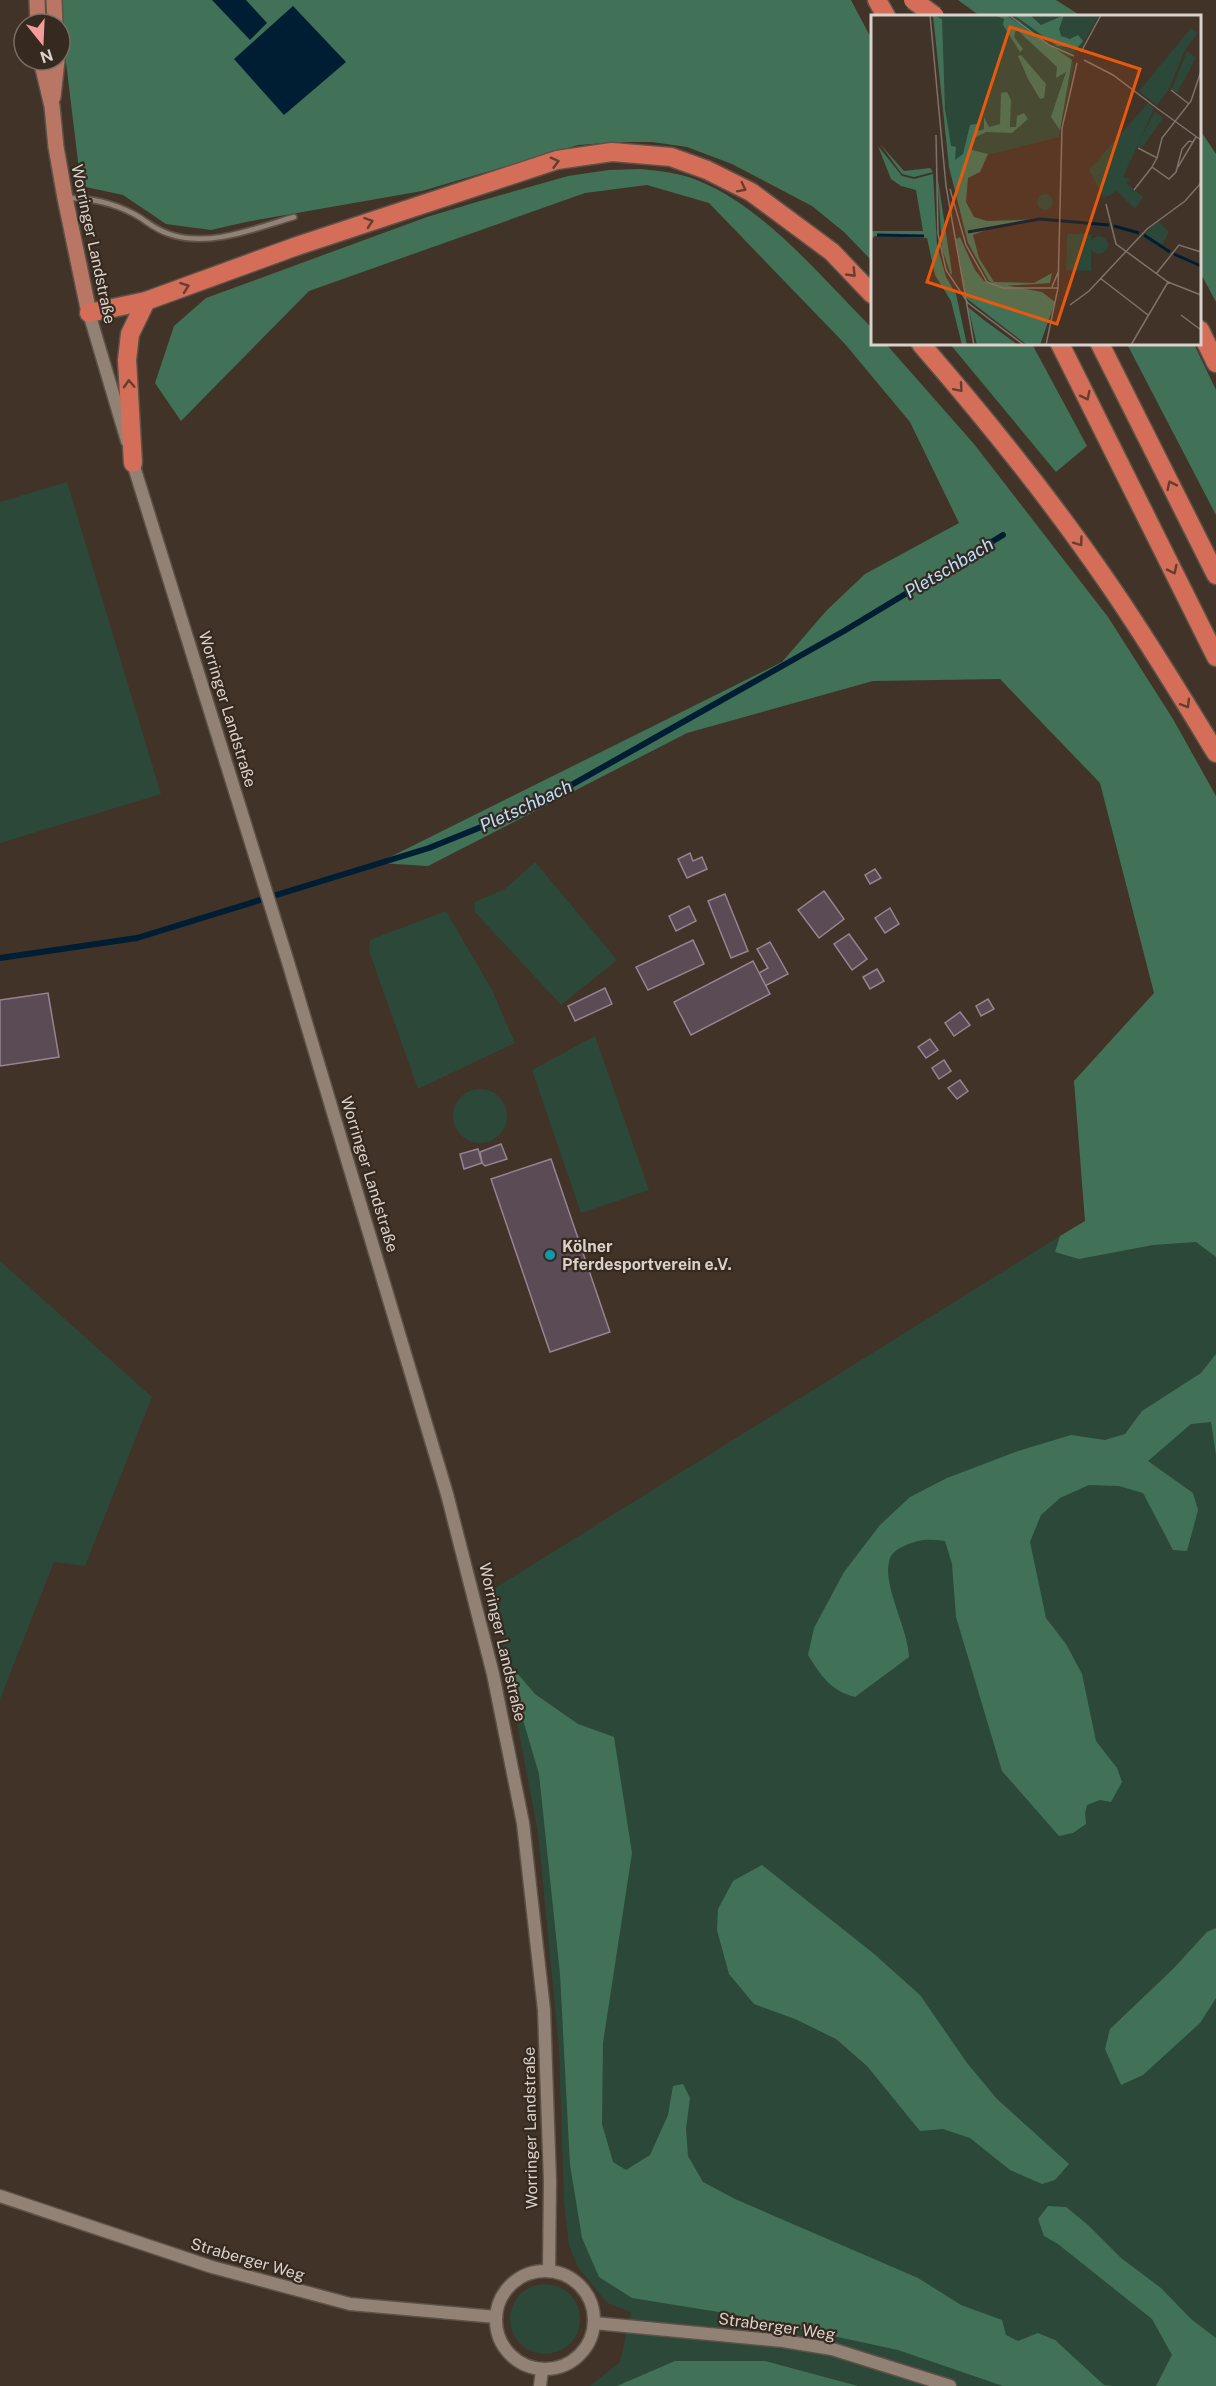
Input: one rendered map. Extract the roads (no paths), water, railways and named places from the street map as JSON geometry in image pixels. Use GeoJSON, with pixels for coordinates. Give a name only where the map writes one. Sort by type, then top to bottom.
{"type":"FeatureCollection","features":[{"type":"Feature","properties":{"kind":"highway"},"geometry":{"type":"LineString","coordinates":[[877,0],[885,15]]}},
{"type":"Feature","properties":{"kind":"highway"},"geometry":{"type":"LineString","coordinates":[[913,0],[934,15]]}},
{"type":"Feature","properties":{"kind":"highway"},"geometry":{"type":"LineString","coordinates":[[918,0],[927,15]]}},
{"type":"Feature","properties":{"kind":"highway"},"geometry":{"type":"LineString","coordinates":[[88,313],[146,301],[308,243],[557,160],[612,152],[671,157],[707,170],[751,192],[832,252],[871,292]]}},
{"type":"Feature","properties":{"kind":"highway"},"geometry":{"type":"LineString","coordinates":[[133,463],[127,360],[130,334],[146,301]]}},
{"type":"Feature","properties":{"kind":"highway"},"geometry":{"type":"LineString","coordinates":[[1201,332],[1216,363]]}},
{"type":"Feature","properties":{"kind":"highway"},"geometry":{"type":"LineString","coordinates":[[922,345],[987,420],[1106,579],[1155,652],[1216,753]]}},
{"type":"Feature","properties":{"kind":"highway"},"geometry":{"type":"LineString","coordinates":[[1060,345],[1216,657]]}},
{"type":"Feature","properties":{"kind":"highway"},"geometry":{"type":"LineString","coordinates":[[1101,345],[1216,575]]}},
{"type":"Feature","properties":{"kind":"main road","name":"Worringer Landstraße"},"geometry":{"type":"LineString","coordinates":[[44,72],[52,106],[65,198],[88,313],[262,878],[447,1494],[493,1674],[523,1823],[544,2010],[550,2181],[549,2271]]}},
{"type":"Feature","properties":{"kind":"main road","name":"Worringer Landstraße"},"geometry":{"type":"LineString","coordinates":[[52,106],[56,72]]}},
{"type":"Feature","properties":{"kind":"main road","name":"Straberger Weg"},"geometry":{"type":"LineString","coordinates":[[0,2196],[212,2267],[350,2304],[496,2317]]}},
{"type":"Feature","properties":{"kind":"main road"},"geometry":{"type":"LineString","coordinates":[[549,2271],[577,2282],[587,2294],[593,2308],[594,2323],[589,2342],[578,2357],[561,2367],[542,2370],[527,2366],[513,2358],[503,2347],[497,2332],[496,2317],[503,2295],[519,2278],[533,2272],[549,2271]]}},
{"type":"Feature","properties":{"kind":"main road","name":"Straberger Weg"},"geometry":{"type":"LineString","coordinates":[[594,2323],[783,2341],[832,2349],[950,2386]]}},
{"type":"Feature","properties":{"kind":"main road"},"geometry":{"type":"LineString","coordinates":[[540,2386],[542,2370]]}},
{"type":"Feature","properties":{"kind":"lane"},"geometry":{"type":"LineString","coordinates":[[65,198],[101,201],[135,214],[151,227],[171,235],[193,239],[221,237],[294,217]]}},
{"type":"Feature","properties":{"kind":"water"},"geometry":{"type":"Polygon","coordinates":[[[212,0],[246,0],[267,23],[250,40],[212,0]]]}},
{"type":"Feature","properties":{"kind":"water"},"geometry":{"type":"Polygon","coordinates":[[[293,6],[346,62],[284,115],[234,59],[293,6]]]}},
{"type":"Feature","properties":{"kind":"waterway","name":"Pletschbach"},"geometry":{"type":"LineString","coordinates":[[0,958],[137,938],[429,848],[506,817],[559,792],[844,631],[1003,535]]}},
{"type":"Feature","properties":{"kind":"place","name":"Kölner Pferdesportverein e.V."},"geometry":{"type":"Point","coordinates":[550,1255]}}]}
